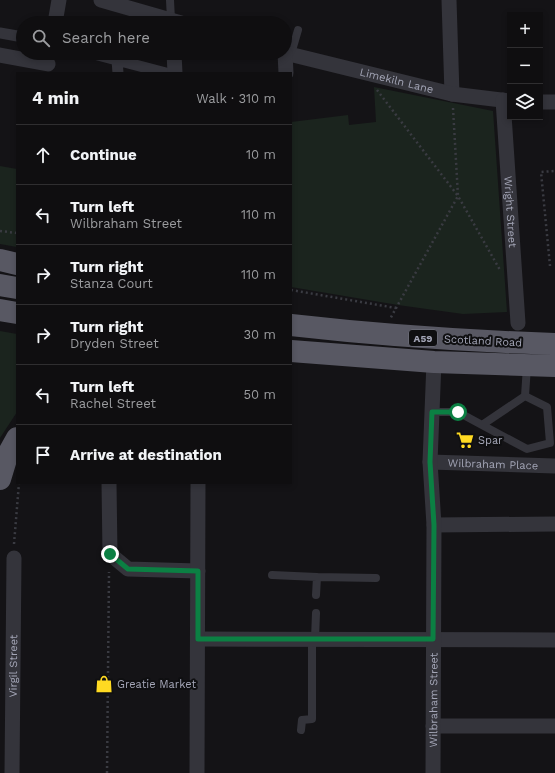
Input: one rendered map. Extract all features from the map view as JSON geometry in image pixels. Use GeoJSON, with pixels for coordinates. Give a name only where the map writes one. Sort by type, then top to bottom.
{"type":"FeatureCollection","features":[{"type":"Feature","properties":{"kind":"highway"},"geometry":{"type":"LineString","coordinates":[[0,260],[16,264]]}},
{"type":"Feature","properties":{"kind":"highway"},"geometry":{"type":"LineString","coordinates":[[0,285],[16,288]]}},
{"type":"Feature","properties":{"kind":"highway"},"geometry":{"type":"LineString","coordinates":[[0,310],[16,313]]}},
{"type":"Feature","properties":{"kind":"highway"},"geometry":{"type":"LineString","coordinates":[[292,311],[324,316],[356,332]]}},
{"type":"Feature","properties":{"kind":"highway","name":"Scotland Road"},"geometry":{"type":"LineString","coordinates":[[292,325],[381,335],[464,341],[555,344]]}},
{"type":"Feature","properties":{"kind":"highway","name":"Scotland Road"},"geometry":{"type":"LineString","coordinates":[[292,351],[434,362],[555,366]]}},
{"type":"Feature","properties":{"kind":"highway"},"geometry":{"type":"LineString","coordinates":[[0,479],[8,456],[16,440]]}},
{"type":"Feature","properties":{"kind":"street"},"geometry":{"type":"LineString","coordinates":[[56,16],[59,0]]}},
{"type":"Feature","properties":{"kind":"street"},"geometry":{"type":"LineString","coordinates":[[101,0],[154,16]]}},
{"type":"Feature","properties":{"kind":"street"},"geometry":{"type":"LineString","coordinates":[[449,0],[452,94]]}},
{"type":"Feature","properties":{"kind":"street"},"geometry":{"type":"LineString","coordinates":[[0,33],[16,36]]}},
{"type":"Feature","properties":{"kind":"street"},"geometry":{"type":"LineString","coordinates":[[0,55],[16,58]]}},
{"type":"Feature","properties":{"kind":"street","name":"Limekiln Lane"},"geometry":{"type":"LineString","coordinates":[[292,55],[452,94],[506,100]]}},
{"type":"Feature","properties":{"kind":"street"},"geometry":{"type":"LineString","coordinates":[[30,60],[48,63]]}},
{"type":"Feature","properties":{"kind":"street"},"geometry":{"type":"LineString","coordinates":[[118,72],[117,60],[162,72]]}},
{"type":"Feature","properties":{"kind":"street"},"geometry":{"type":"LineString","coordinates":[[175,60],[176,72]]}},
{"type":"Feature","properties":{"kind":"street"},"geometry":{"type":"LineString","coordinates":[[286,72],[287,60]]}},
{"type":"Feature","properties":{"kind":"street","name":"Wright Street"},"geometry":{"type":"LineString","coordinates":[[506,100],[518,324]]}},
{"type":"Feature","properties":{"kind":"street"},"geometry":{"type":"LineString","coordinates":[[543,102],[555,102]]}},
{"type":"Feature","properties":{"kind":"street","name":"Wilbraham Street"},"geometry":{"type":"LineString","coordinates":[[433,773],[434,525],[430,462],[434,362]]}},
{"type":"Feature","properties":{"kind":"street","name":"Wilbraham Place"},"geometry":{"type":"LineString","coordinates":[[430,462],[555,466]]}},
{"type":"Feature","properties":{"kind":"street"},"geometry":{"type":"LineString","coordinates":[[109,484],[110,554],[128,569],[198,571]]}},
{"type":"Feature","properties":{"kind":"street"},"geometry":{"type":"LineString","coordinates":[[197,773],[198,484]]}},
{"type":"Feature","properties":{"kind":"street"},"geometry":{"type":"LineString","coordinates":[[434,525],[555,524]]}},
{"type":"Feature","properties":{"kind":"street","name":"Virgil Street"},"geometry":{"type":"LineString","coordinates":[[12,773],[14,558]]}},
{"type":"Feature","properties":{"kind":"street"},"geometry":{"type":"LineString","coordinates":[[198,639],[555,640]]}},
{"type":"Feature","properties":{"kind":"street"},"geometry":{"type":"LineString","coordinates":[[433,726],[555,726]]}},
{"type":"Feature","properties":{"kind":"lane"},"geometry":{"type":"LineString","coordinates":[[170,0],[173,16]]}},
{"type":"Feature","properties":{"kind":"lane"},"geometry":{"type":"LineString","coordinates":[[292,43],[298,30]]}},
{"type":"Feature","properties":{"kind":"lane"},"geometry":{"type":"LineString","coordinates":[[525,396],[527,366]]}},
{"type":"Feature","properties":{"kind":"lane"},"geometry":{"type":"LineString","coordinates":[[432,412],[458,412],[527,449],[550,443],[547,407],[525,396]]}},
{"type":"Feature","properties":{"kind":"lane"},"geometry":{"type":"LineString","coordinates":[[482,424],[525,396]]}},
{"type":"Feature","properties":{"kind":"lane"},"geometry":{"type":"LineString","coordinates":[[272,575],[376,578]]}},
{"type":"Feature","properties":{"kind":"lane"},"geometry":{"type":"LineString","coordinates":[[316,595],[317,577]]}},
{"type":"Feature","properties":{"kind":"lane"},"geometry":{"type":"LineString","coordinates":[[301,730],[302,720],[312,719],[316,613]]}},
{"type":"Feature","properties":{"kind":"path"},"geometry":{"type":"LineString","coordinates":[[363,72],[458,196],[502,275]]}},
{"type":"Feature","properties":{"kind":"path"},"geometry":{"type":"LineString","coordinates":[[381,335],[458,196],[452,94]]}},
{"type":"Feature","properties":{"kind":"path"},"geometry":{"type":"LineString","coordinates":[[550,266],[541,172],[555,171]]}},
{"type":"Feature","properties":{"kind":"path"},"geometry":{"type":"LineString","coordinates":[[0,231],[16,233]]}},
{"type":"Feature","properties":{"kind":"path"},"geometry":{"type":"LineString","coordinates":[[292,290],[396,308]]}},
{"type":"Feature","properties":{"kind":"path"},"geometry":{"type":"LineString","coordinates":[[14,558],[19,484]]}},
{"type":"Feature","properties":{"kind":"path"},"geometry":{"type":"LineString","coordinates":[[107,773],[110,554]]}},
{"type":"Feature","properties":{"kind":"shaded area"},"geometry":{"type":"Polygon","coordinates":[[[374,87],[493,111],[507,312],[463,314],[292,287],[292,122],[348,115],[349,125],[376,122],[374,87]]]}},
{"type":"Feature","properties":{"kind":"shaded area"},"geometry":{"type":"Polygon","coordinates":[[[0,166],[16,169],[16,247],[0,244],[0,166]]]}},
{"type":"Feature","properties":{"kind":"shaded area"},"geometry":{"type":"Polygon","coordinates":[[[0,331],[16,334],[16,414],[0,438],[0,331]]]}},
{"type":"Feature","properties":{"kind":"place","name":"Spar"},"geometry":{"type":"Point","coordinates":[465,440]}},
{"type":"Feature","properties":{"kind":"place","name":"Greatie Market"},"geometry":{"type":"Point","coordinates":[104,684]}},
{"type":"Feature","properties":{"kind":"route"},"geometry":{"type":"LineString","coordinates":[[110,554],[128,569],[198,571],[198,639],[433,639],[434,525],[430,462],[432,412],[458,412]]}}]}
